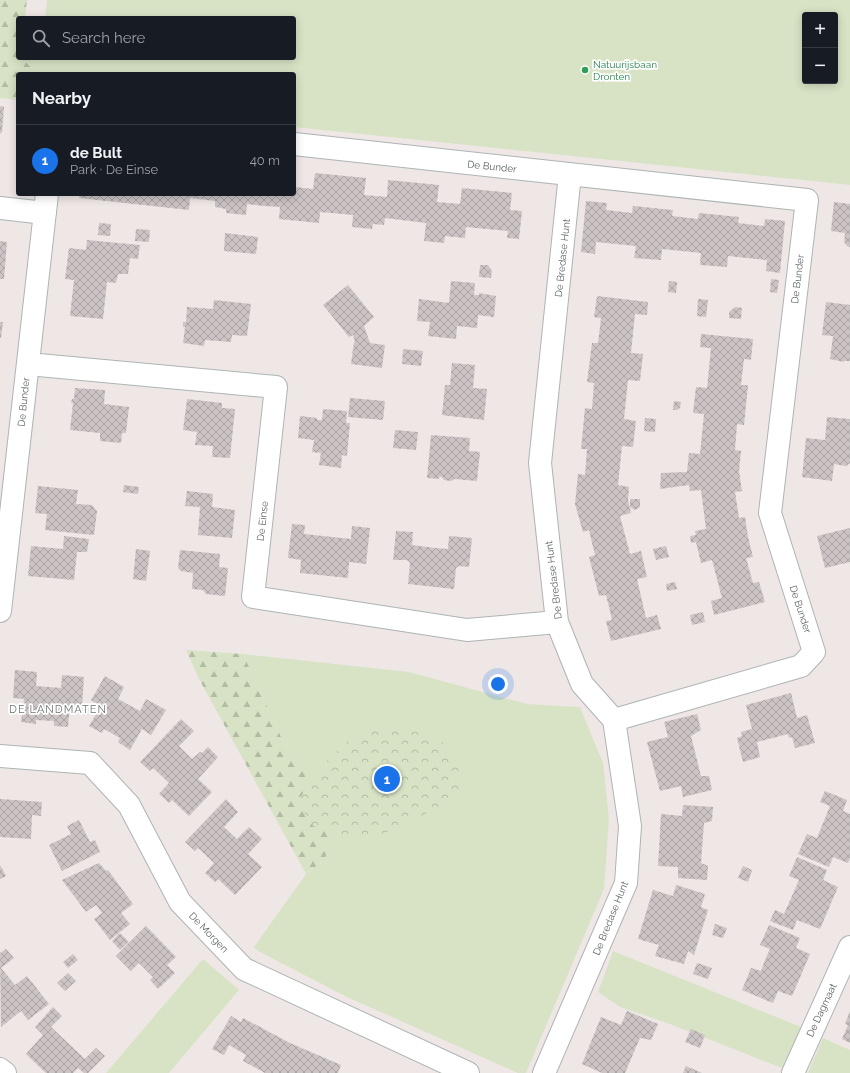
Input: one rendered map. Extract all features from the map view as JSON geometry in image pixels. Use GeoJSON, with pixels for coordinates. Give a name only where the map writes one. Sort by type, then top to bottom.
{"type":"FeatureCollection","features":[{"type":"Feature","properties":{"kind":"street","name":"De Bunder"},"geometry":{"type":"LineString","coordinates":[[296,144],[807,200],[770,512],[814,652],[802,666],[614,720]]}},
{"type":"Feature","properties":{"kind":"street","name":"De Bredase Hunt"},"geometry":{"type":"LineString","coordinates":[[544,1073],[626,883],[630,826],[614,720],[582,684],[557,622],[540,463],[570,174]]}},
{"type":"Feature","properties":{"kind":"street","name":"De Bunder"},"geometry":{"type":"LineString","coordinates":[[0,611],[7,487],[28,364],[46,203]]}},
{"type":"Feature","properties":{"kind":"street"},"geometry":{"type":"LineString","coordinates":[[0,208],[46,203]]}},
{"type":"Feature","properties":{"kind":"street","name":"De Einse"},"geometry":{"type":"LineString","coordinates":[[28,364],[276,387],[253,597],[467,630],[557,622]]}},
{"type":"Feature","properties":{"kind":"street","name":"De Morgen"},"geometry":{"type":"LineString","coordinates":[[0,756],[90,762],[129,805],[180,902],[244,969],[456,1071]]}},
{"type":"Feature","properties":{"kind":"street","name":"De Dagmaat"},"geometry":{"type":"LineString","coordinates":[[793,1073],[850,948]]}},
{"type":"Feature","properties":{"kind":"street"},"geometry":{"type":"LineString","coordinates":[[0,1068],[5,1073]]}},
{"type":"Feature","properties":{"kind":"green space"},"geometry":{"type":"Polygon","coordinates":[[[0,0],[27,0],[25,16],[16,16],[16,60],[24,60],[35,72],[16,72],[16,100],[0,98],[0,0]]]}},
{"type":"Feature","properties":{"kind":"green space"},"geometry":{"type":"Polygon","coordinates":[[[47,0],[850,0],[850,185],[296,127],[296,72],[35,72],[24,60],[296,60],[296,16],[45,16],[47,0]]]}},
{"type":"Feature","properties":{"kind":"green space"},"geometry":{"type":"Polygon","coordinates":[[[186,650],[243,654],[286,748],[305,764],[321,782],[331,802],[333,835],[324,861],[306,874],[199,679],[186,650]]]}},
{"type":"Feature","properties":{"kind":"green space"},"geometry":{"type":"Polygon","coordinates":[[[243,654],[409,672],[527,704],[580,707],[603,763],[609,819],[604,889],[526,1073],[518,1073],[347,997],[258,951],[254,947],[306,874],[324,861],[305,764],[286,748],[243,654]]]}},
{"type":"Feature","properties":{"kind":"green space"},"geometry":{"type":"Polygon","coordinates":[[[382,727],[405,729],[431,736],[449,746],[459,768],[461,790],[441,805],[399,829],[367,838],[342,835],[313,826],[297,802],[325,763],[352,737],[382,727]]]}},
{"type":"Feature","properties":{"kind":"green space"},"geometry":{"type":"Polygon","coordinates":[[[613,951],[801,1027],[782,1068],[667,1023],[620,1007],[598,992],[613,951]]]}},
{"type":"Feature","properties":{"kind":"green space"},"geometry":{"type":"Polygon","coordinates":[[[203,959],[239,990],[169,1073],[106,1073],[203,959]]]}},
{"type":"Feature","properties":{"kind":"green space"},"geometry":{"type":"Polygon","coordinates":[[[823,1038],[850,1050],[850,1073],[808,1073],[823,1038]]]}},
{"type":"Feature","properties":{"kind":"building"},"geometry":{"type":"Polygon","coordinates":[[[0,106],[4,107],[2,132],[0,134],[0,106]]]}},
{"type":"Feature","properties":{"kind":"building"},"geometry":{"type":"Polygon","coordinates":[[[315,173],[366,178],[364,195],[387,197],[388,180],[439,185],[437,202],[460,204],[462,188],[512,193],[510,210],[522,211],[519,239],[507,238],[508,231],[466,227],[465,238],[445,236],[444,243],[424,241],[426,223],[385,218],[384,225],[373,224],[372,229],[352,227],[353,215],[320,212],[319,223],[279,219],[280,207],[247,204],[246,215],[226,213],[226,209],[215,207],[215,201],[190,198],[189,210],[79,198],[80,196],[296,196],[296,187],[313,189],[315,173]]]}},
{"type":"Feature","properties":{"kind":"building"},"geometry":{"type":"Polygon","coordinates":[[[586,201],[607,203],[606,210],[632,213],[633,206],[673,210],[672,216],[698,219],[699,213],[739,217],[738,223],[764,226],[765,219],[785,221],[780,273],[766,271],[767,260],[728,256],[727,267],[700,265],[701,253],[662,249],[661,260],[634,258],[636,246],[596,242],[595,254],[581,252],[586,201]]]}},
{"type":"Feature","properties":{"kind":"building"},"geometry":{"type":"Polygon","coordinates":[[[834,202],[850,204],[850,247],[844,242],[845,233],[831,231],[834,202]]]}},
{"type":"Feature","properties":{"kind":"building"},"geometry":{"type":"Polygon","coordinates":[[[99,223],[111,224],[110,236],[98,235],[99,223]]]}},
{"type":"Feature","properties":{"kind":"building"},"geometry":{"type":"Polygon","coordinates":[[[136,229],[150,230],[149,242],[135,241],[136,229]]]}},
{"type":"Feature","properties":{"kind":"building"},"geometry":{"type":"Polygon","coordinates":[[[225,233],[258,237],[256,254],[224,251],[225,233]]]}},
{"type":"Feature","properties":{"kind":"building"},"geometry":{"type":"Polygon","coordinates":[[[87,240],[140,245],[138,259],[130,258],[128,274],[118,274],[116,283],[107,282],[103,319],[70,316],[74,280],[65,279],[69,248],[86,250],[87,240]]]}},
{"type":"Feature","properties":{"kind":"building"},"geometry":{"type":"Polygon","coordinates":[[[0,241],[7,242],[4,279],[0,279],[0,241]]]}},
{"type":"Feature","properties":{"kind":"building"},"geometry":{"type":"Polygon","coordinates":[[[480,265],[488,265],[492,271],[491,278],[479,277],[480,265]]]}},
{"type":"Feature","properties":{"kind":"building"},"geometry":{"type":"Polygon","coordinates":[[[771,279],[779,280],[777,293],[770,292],[771,279]]]}},
{"type":"Feature","properties":{"kind":"building"},"geometry":{"type":"Polygon","coordinates":[[[451,281],[475,283],[474,295],[479,295],[479,293],[496,296],[494,317],[478,315],[477,328],[457,326],[456,339],[428,336],[430,322],[417,321],[419,299],[449,303],[451,281]]]}},
{"type":"Feature","properties":{"kind":"building"},"geometry":{"type":"Polygon","coordinates":[[[669,281],[677,282],[676,293],[668,292],[669,281]]]}},
{"type":"Feature","properties":{"kind":"building"},"geometry":{"type":"Polygon","coordinates":[[[348,285],[374,317],[364,326],[370,343],[385,345],[382,368],[351,364],[355,342],[353,335],[349,337],[323,305],[348,285]]]}},
{"type":"Feature","properties":{"kind":"building"},"geometry":{"type":"Polygon","coordinates":[[[597,296],[648,302],[647,315],[635,314],[631,353],[643,354],[640,381],[628,380],[624,419],[636,421],[633,447],[622,446],[618,485],[629,487],[628,500],[631,513],[620,516],[630,554],[641,551],[647,577],[637,579],[646,618],[657,615],[661,629],[611,641],[606,621],[612,620],[606,595],[599,596],[589,557],[595,555],[589,530],[583,532],[575,504],[578,474],[585,475],[587,449],[581,449],[585,408],[592,409],[594,383],[587,382],[592,343],[598,343],[601,318],[594,317],[597,296]]]}},
{"type":"Feature","properties":{"kind":"building"},"geometry":{"type":"Polygon","coordinates":[[[698,299],[708,300],[706,317],[697,316],[698,299]]]}},
{"type":"Feature","properties":{"kind":"building"},"geometry":{"type":"Polygon","coordinates":[[[214,300],[251,304],[247,336],[232,335],[231,342],[205,340],[204,346],[183,343],[185,327],[183,327],[183,322],[186,322],[187,307],[213,309],[214,300]]]}},
{"type":"Feature","properties":{"kind":"building"},"geometry":{"type":"Polygon","coordinates":[[[826,302],[850,305],[850,361],[844,362],[830,359],[833,336],[822,335],[826,302]]]}},
{"type":"Feature","properties":{"kind":"building"},"geometry":{"type":"Polygon","coordinates":[[[735,307],[742,308],[741,319],[729,318],[729,312],[735,307]]]}},
{"type":"Feature","properties":{"kind":"building"},"geometry":{"type":"Polygon","coordinates":[[[0,322],[3,322],[1,338],[0,338],[0,322]]]}},
{"type":"Feature","properties":{"kind":"building"},"geometry":{"type":"Polygon","coordinates":[[[701,334],[753,339],[751,360],[744,359],[741,385],[748,385],[744,425],[737,424],[735,450],[741,451],[739,471],[742,491],[735,492],[739,518],[745,517],[753,557],[746,558],[753,583],[759,582],[765,602],[714,615],[711,601],[722,598],[712,560],[701,563],[696,542],[691,543],[690,536],[696,535],[695,531],[706,529],[701,490],[690,491],[689,485],[660,489],[661,473],[687,472],[689,453],[700,454],[704,414],[693,413],[696,387],[707,388],[711,348],[700,347],[701,334]]]}},
{"type":"Feature","properties":{"kind":"building"},"geometry":{"type":"Polygon","coordinates":[[[403,349],[423,351],[421,366],[402,364],[403,349]]]}},
{"type":"Feature","properties":{"kind":"building"},"geometry":{"type":"Polygon","coordinates":[[[452,363],[475,365],[473,388],[487,389],[484,420],[442,415],[445,385],[450,385],[452,363]]]}},
{"type":"Feature","properties":{"kind":"building"},"geometry":{"type":"Polygon","coordinates":[[[75,388],[105,390],[104,404],[129,407],[126,433],[122,433],[121,443],[100,441],[100,433],[70,430],[73,403],[71,403],[72,399],[74,399],[75,388]]]}},
{"type":"Feature","properties":{"kind":"building"},"geometry":{"type":"Polygon","coordinates":[[[350,398],[385,401],[383,420],[348,417],[350,398]]]}},
{"type":"Feature","properties":{"kind":"building"},"geometry":{"type":"Polygon","coordinates":[[[187,399],[222,403],[222,408],[235,409],[230,458],[212,457],[213,446],[195,445],[197,432],[183,430],[187,399]]]}},
{"type":"Feature","properties":{"kind":"building"},"geometry":{"type":"Polygon","coordinates":[[[674,401],[681,402],[680,408],[677,410],[673,410],[674,401]]]}},
{"type":"Feature","properties":{"kind":"building"},"geometry":{"type":"Polygon","coordinates":[[[323,409],[347,411],[346,423],[350,423],[347,456],[342,455],[341,468],[319,465],[321,453],[312,452],[314,440],[298,438],[300,416],[322,420],[323,409]]]}},
{"type":"Feature","properties":{"kind":"building"},"geometry":{"type":"Polygon","coordinates":[[[827,417],[850,419],[850,463],[846,466],[834,464],[832,481],[802,477],[806,438],[825,440],[827,417]]]}},
{"type":"Feature","properties":{"kind":"building"},"geometry":{"type":"Polygon","coordinates":[[[645,418],[656,419],[655,432],[644,431],[645,418]]]}},
{"type":"Feature","properties":{"kind":"building"},"geometry":{"type":"Polygon","coordinates":[[[395,430],[418,432],[416,450],[393,448],[395,430]]]}},
{"type":"Feature","properties":{"kind":"building"},"geometry":{"type":"Polygon","coordinates":[[[431,435],[470,438],[469,451],[480,452],[477,481],[455,479],[451,481],[444,480],[442,477],[439,477],[439,479],[427,478],[431,435]]]}},
{"type":"Feature","properties":{"kind":"building"},"geometry":{"type":"Polygon","coordinates":[[[124,485],[139,487],[138,494],[123,492],[124,485]]]}},
{"type":"Feature","properties":{"kind":"building"},"geometry":{"type":"Polygon","coordinates":[[[38,486],[78,490],[76,504],[92,505],[97,511],[94,535],[45,530],[47,514],[35,513],[38,486]]]}},
{"type":"Feature","properties":{"kind":"building"},"geometry":{"type":"Polygon","coordinates":[[[187,491],[213,494],[212,507],[235,510],[232,538],[198,535],[200,507],[185,506],[187,491]]]}},
{"type":"Feature","properties":{"kind":"building"},"geometry":{"type":"Polygon","coordinates":[[[630,499],[640,499],[640,507],[635,510],[630,507],[630,499]]]}},
{"type":"Feature","properties":{"kind":"building"},"geometry":{"type":"Polygon","coordinates":[[[292,524],[305,525],[304,534],[351,539],[352,526],[370,528],[366,564],[349,562],[348,578],[300,573],[301,560],[288,558],[292,524]]]}},
{"type":"Feature","properties":{"kind":"building"},"geometry":{"type":"Polygon","coordinates":[[[850,528],[850,562],[825,568],[817,536],[850,528]]]}},
{"type":"Feature","properties":{"kind":"building"},"geometry":{"type":"Polygon","coordinates":[[[396,531],[413,532],[412,545],[435,548],[448,549],[449,536],[472,538],[469,567],[459,566],[456,568],[454,589],[408,584],[410,563],[407,560],[393,560],[396,531]]]}},
{"type":"Feature","properties":{"kind":"building"},"geometry":{"type":"Polygon","coordinates":[[[64,536],[89,539],[87,552],[77,552],[74,580],[28,576],[31,546],[63,549],[64,536]]]}},
{"type":"Feature","properties":{"kind":"building"},"geometry":{"type":"Polygon","coordinates":[[[666,546],[669,557],[656,560],[653,549],[666,546]]]}},
{"type":"Feature","properties":{"kind":"building"},"geometry":{"type":"Polygon","coordinates":[[[136,549],[150,551],[146,581],[133,579],[136,549]]]}},
{"type":"Feature","properties":{"kind":"building"},"geometry":{"type":"Polygon","coordinates":[[[180,550],[220,554],[219,567],[228,568],[225,596],[206,594],[203,590],[192,589],[193,573],[181,571],[178,568],[180,550]]]}},
{"type":"Feature","properties":{"kind":"building"},"geometry":{"type":"Polygon","coordinates":[[[675,582],[677,589],[667,591],[666,584],[675,582]]]}},
{"type":"Feature","properties":{"kind":"building"},"geometry":{"type":"Polygon","coordinates":[[[703,612],[705,622],[692,625],[690,615],[703,612]]]}},
{"type":"Feature","properties":{"kind":"building"},"geometry":{"type":"Polygon","coordinates":[[[15,670],[37,672],[36,686],[61,688],[62,675],[84,677],[82,705],[70,704],[68,727],[54,726],[54,721],[36,720],[36,724],[21,722],[24,699],[13,698],[15,670]]]}},
{"type":"Feature","properties":{"kind":"building"},"geometry":{"type":"Polygon","coordinates":[[[105,676],[124,687],[118,699],[140,711],[146,699],[166,710],[151,735],[142,729],[130,750],[118,742],[120,738],[104,729],[102,733],[89,726],[101,706],[91,700],[105,676]]]}},
{"type":"Feature","properties":{"kind":"building"},"geometry":{"type":"Polygon","coordinates":[[[791,693],[797,718],[807,715],[815,743],[795,748],[792,737],[789,738],[788,734],[757,742],[760,757],[743,762],[737,738],[742,736],[741,732],[752,729],[746,705],[791,693]]]}},
{"type":"Feature","properties":{"kind":"building"},"geometry":{"type":"Polygon","coordinates":[[[697,714],[701,730],[691,736],[701,776],[709,776],[712,790],[683,797],[681,786],[660,791],[647,742],[668,737],[664,722],[697,714]]]}},
{"type":"Feature","properties":{"kind":"building"},"geometry":{"type":"Polygon","coordinates":[[[181,719],[194,731],[179,746],[192,759],[208,747],[218,757],[198,779],[212,792],[189,816],[172,800],[169,803],[159,794],[169,783],[153,768],[150,771],[140,762],[181,719]]]}},
{"type":"Feature","properties":{"kind":"building"},"geometry":{"type":"Polygon","coordinates":[[[825,791],[847,800],[843,811],[850,814],[850,858],[848,863],[833,857],[829,867],[798,854],[807,834],[817,838],[830,806],[820,802],[825,791]]]}},
{"type":"Feature","properties":{"kind":"building"},"geometry":{"type":"Polygon","coordinates":[[[0,799],[42,802],[41,816],[32,815],[31,839],[0,837],[0,799]]]}},
{"type":"Feature","properties":{"kind":"building"},"geometry":{"type":"Polygon","coordinates":[[[226,799],[238,812],[224,827],[237,839],[249,827],[262,839],[248,854],[262,867],[235,895],[218,879],[215,882],[205,873],[214,863],[198,848],[195,851],[185,842],[226,799]]]}},
{"type":"Feature","properties":{"kind":"building"},"geometry":{"type":"Polygon","coordinates":[[[683,805],[713,807],[712,821],[704,823],[701,863],[708,866],[707,880],[678,878],[678,867],[658,866],[661,814],[682,816],[683,805]]]}},
{"type":"Feature","properties":{"kind":"building"},"geometry":{"type":"Polygon","coordinates":[[[79,820],[90,842],[95,840],[100,852],[62,871],[49,845],[71,834],[67,826],[79,820]]]}},
{"type":"Feature","properties":{"kind":"building"},"geometry":{"type":"Polygon","coordinates":[[[797,857],[827,870],[823,880],[838,887],[820,929],[797,920],[793,930],[770,921],[775,910],[784,914],[799,880],[789,876],[797,857]]]}},
{"type":"Feature","properties":{"kind":"building"},"geometry":{"type":"Polygon","coordinates":[[[99,863],[106,871],[108,870],[133,904],[121,913],[130,924],[110,940],[94,919],[102,913],[96,905],[86,912],[62,880],[99,863]]]}},
{"type":"Feature","properties":{"kind":"building"},"geometry":{"type":"Polygon","coordinates":[[[0,865],[6,876],[0,879],[0,865]]]}},
{"type":"Feature","properties":{"kind":"building"},"geometry":{"type":"Polygon","coordinates":[[[743,866],[752,870],[748,882],[738,878],[743,866]]]}},
{"type":"Feature","properties":{"kind":"building"},"geometry":{"type":"Polygon","coordinates":[[[676,885],[705,894],[701,907],[708,910],[694,955],[688,951],[684,964],[655,956],[659,945],[638,939],[653,890],[673,896],[676,885]]]}},
{"type":"Feature","properties":{"kind":"building"},"geometry":{"type":"Polygon","coordinates":[[[715,924],[727,928],[723,938],[712,935],[715,924]]]}},
{"type":"Feature","properties":{"kind":"building"},"geometry":{"type":"Polygon","coordinates":[[[769,925],[800,938],[796,948],[810,954],[792,996],[778,991],[773,1003],[742,990],[751,968],[761,971],[770,949],[760,945],[769,925]]]}},
{"type":"Feature","properties":{"kind":"building"},"geometry":{"type":"Polygon","coordinates":[[[146,926],[176,957],[167,965],[175,973],[158,989],[150,980],[153,977],[139,963],[131,971],[116,956],[146,926]]]}},
{"type":"Feature","properties":{"kind":"building"},"geometry":{"type":"Polygon","coordinates":[[[120,933],[129,942],[120,950],[112,941],[120,933]]]}},
{"type":"Feature","properties":{"kind":"building"},"geometry":{"type":"Polygon","coordinates":[[[6,949],[14,958],[1,968],[15,985],[27,976],[49,1004],[28,1020],[21,1011],[1,1027],[0,953],[6,949]]]}},
{"type":"Feature","properties":{"kind":"building"},"geometry":{"type":"Polygon","coordinates":[[[73,954],[78,960],[68,968],[63,962],[73,954]]]}},
{"type":"Feature","properties":{"kind":"building"},"geometry":{"type":"Polygon","coordinates":[[[697,963],[712,968],[708,979],[693,974],[697,963]]]}},
{"type":"Feature","properties":{"kind":"building"},"geometry":{"type":"Polygon","coordinates":[[[68,973],[76,981],[65,991],[57,983],[68,973]]]}},
{"type":"Feature","properties":{"kind":"building"},"geometry":{"type":"Polygon","coordinates":[[[53,1007],[62,1016],[51,1027],[85,1059],[96,1048],[105,1056],[88,1073],[84,1073],[78,1068],[73,1073],[46,1073],[26,1054],[43,1035],[35,1027],[53,1007]]]}},
{"type":"Feature","properties":{"kind":"building"},"geometry":{"type":"Polygon","coordinates":[[[627,1011],[658,1024],[651,1040],[640,1038],[625,1073],[602,1073],[582,1064],[601,1017],[621,1025],[627,1011]]]}},
{"type":"Feature","properties":{"kind":"building"},"geometry":{"type":"Polygon","coordinates":[[[850,1011],[850,1043],[842,1039],[848,1025],[845,1024],[850,1011]]]}},
{"type":"Feature","properties":{"kind":"building"},"geometry":{"type":"Polygon","coordinates":[[[231,1016],[241,1022],[243,1018],[290,1043],[341,1065],[338,1073],[265,1073],[243,1061],[246,1055],[229,1045],[224,1055],[212,1049],[231,1016]]]}},
{"type":"Feature","properties":{"kind":"building"},"geometry":{"type":"Polygon","coordinates":[[[691,1029],[705,1035],[700,1048],[685,1042],[691,1029]]]}},
{"type":"Feature","properties":{"kind":"building"},"geometry":{"type":"Polygon","coordinates":[[[686,1066],[702,1073],[683,1073],[686,1066]]]}},
{"type":"Feature","properties":{"kind":"place","name":"Natuurijsbaan Dronten"},"geometry":{"type":"Point","coordinates":[585,70]}},
{"type":"Feature","properties":{"kind":"place","name":"de Bult"},"geometry":{"type":"Point","coordinates":[387,779]}},
{"type":"Feature","properties":{"kind":"district","name":"DE LANDMATEN"},"geometry":{"type":"Point","coordinates":[58,709]}}]}
